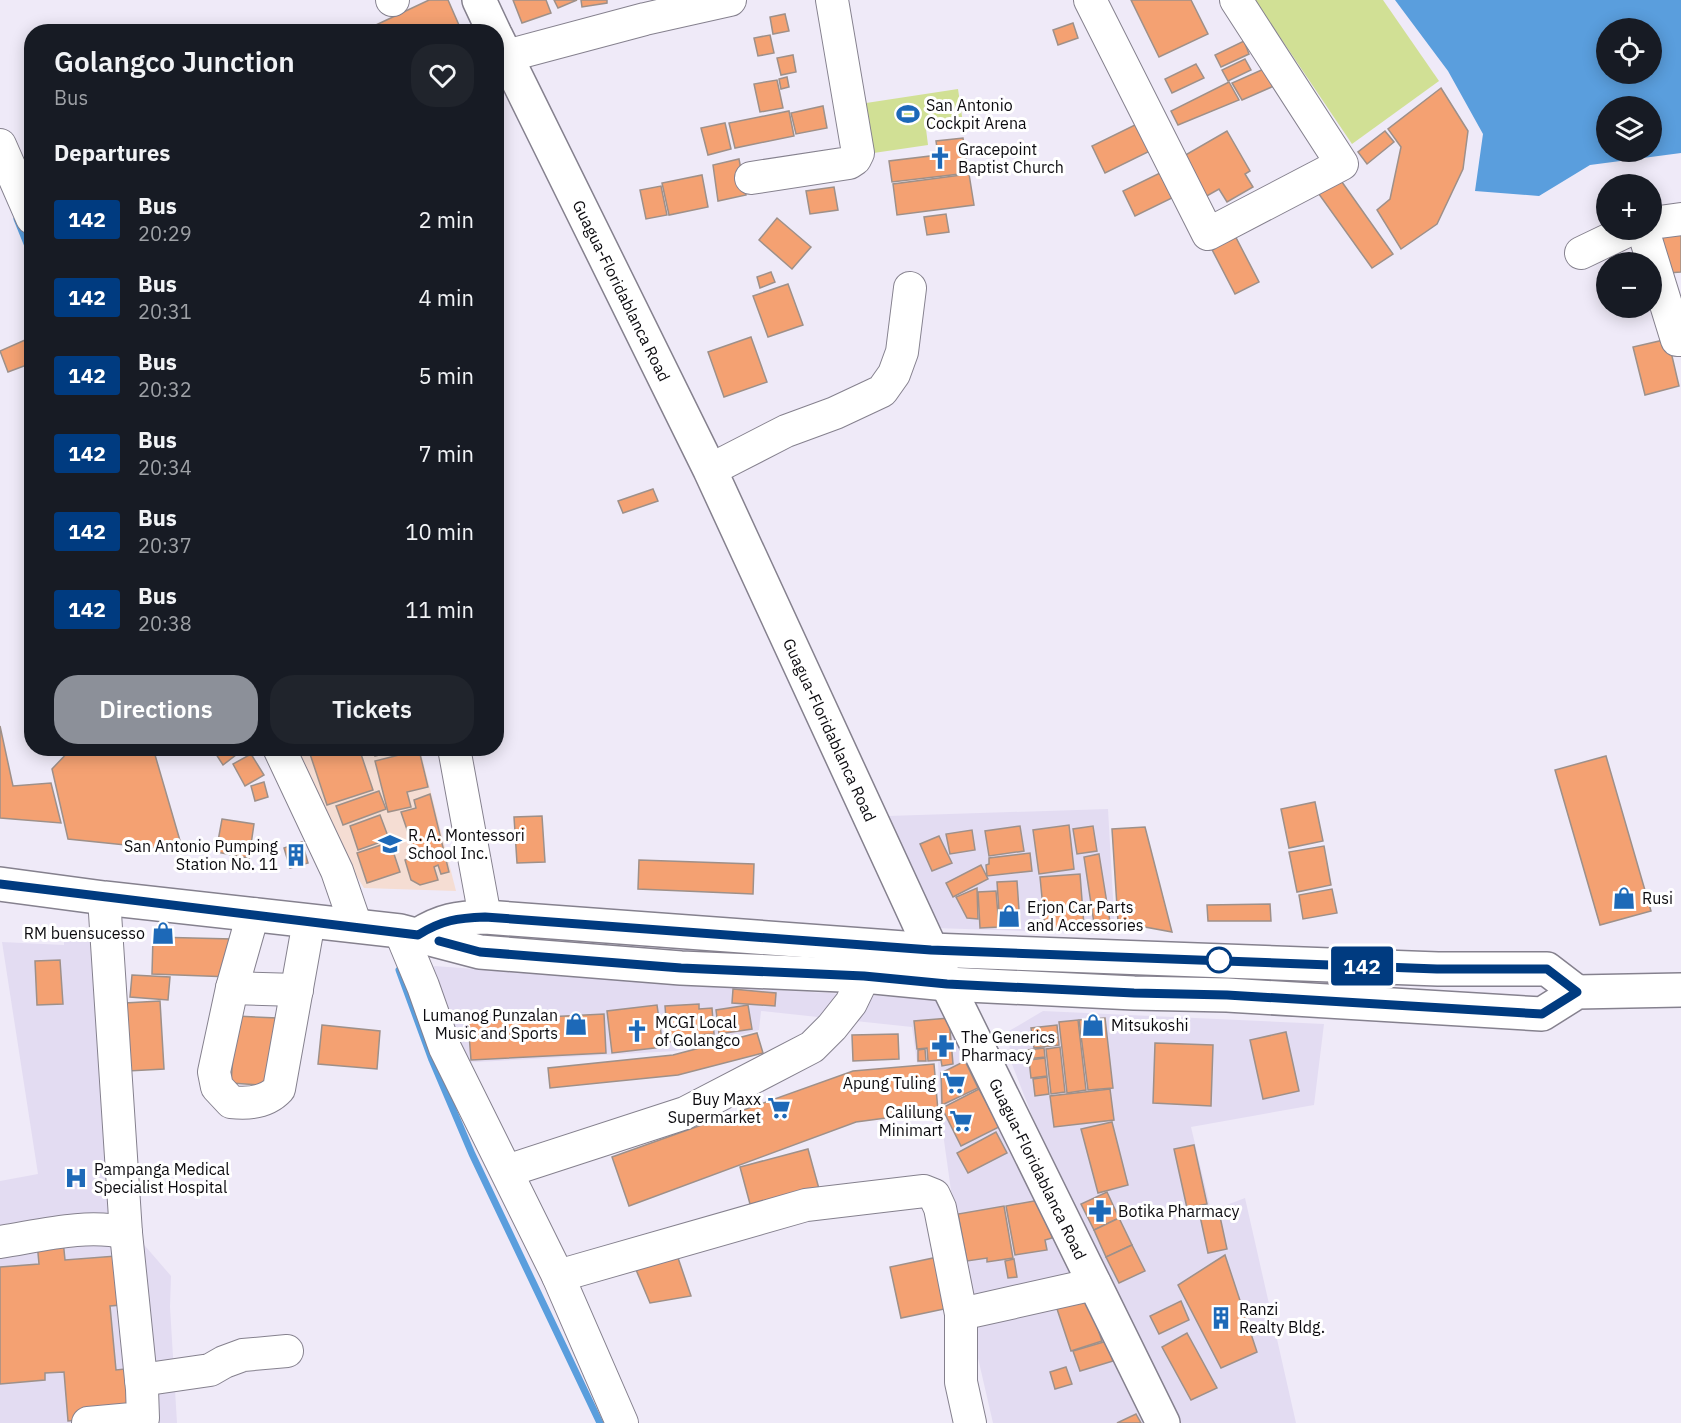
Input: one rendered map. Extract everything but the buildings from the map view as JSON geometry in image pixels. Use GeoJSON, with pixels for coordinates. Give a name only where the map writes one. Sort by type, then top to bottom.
{"type":"FeatureCollection","features":[{"type":"Feature","properties":{"kind":"main road","name":"Guagua-Floridablanca Road"},"geometry":{"type":"LineString","coordinates":[[479,0],[491,24]]}},
{"type":"Feature","properties":{"kind":"main road","name":"Guagua-Floridablanca Road"},"geometry":{"type":"LineString","coordinates":[[504,51],[710,470],[947,984],[1163,1423]]}},
{"type":"Feature","properties":{"kind":"main road"},"geometry":{"type":"LineString","coordinates":[[0,884],[409,933],[461,948],[490,953],[681,968],[864,976],[947,984],[1227,995],[1542,1014],[1577,992],[1681,990]]}},
{"type":"Feature","properties":{"kind":"main road"},"geometry":{"type":"LineString","coordinates":[[409,933],[458,918],[485,917],[931,950],[1437,969],[1547,969],[1577,992]]}},
{"type":"Feature","properties":{"kind":"street"},"geometry":{"type":"LineString","coordinates":[[504,40],[645,19],[730,0]]}},
{"type":"Feature","properties":{"kind":"street"},"geometry":{"type":"LineString","coordinates":[[751,178],[849,163],[858,153],[832,0]]}},
{"type":"Feature","properties":{"kind":"street"},"geometry":{"type":"LineString","coordinates":[[1089,0],[1208,234],[1342,164],[1236,0]]}},
{"type":"Feature","properties":{"kind":"street"},"geometry":{"type":"LineString","coordinates":[[0,145],[24,200]]}},
{"type":"Feature","properties":{"kind":"street"},"geometry":{"type":"LineString","coordinates":[[1662,222],[1681,219]]}},
{"type":"Feature","properties":{"kind":"street"},"geometry":{"type":"LineString","coordinates":[[1581,253],[1608,240]]}},
{"type":"Feature","properties":{"kind":"street"},"geometry":{"type":"LineString","coordinates":[[1646,240],[1677,340],[1681,340]]}},
{"type":"Feature","properties":{"kind":"street"},"geometry":{"type":"LineString","coordinates":[[710,470],[786,431],[882,392],[894,374],[902,352],[910,288]]}},
{"type":"Feature","properties":{"kind":"street"},"geometry":{"type":"LineString","coordinates":[[283,756],[337,871],[356,926]]}},
{"type":"Feature","properties":{"kind":"street"},"geometry":{"type":"LineString","coordinates":[[455,756],[485,917]]}},
{"type":"Feature","properties":{"kind":"street"},"geometry":{"type":"LineString","coordinates":[[88,1423],[143,1418],[141,1380],[117,1231],[93,896]]}},
{"type":"Feature","properties":{"kind":"street"},"geometry":{"type":"LineString","coordinates":[[253,914],[232,988],[214,1077],[217,1087],[231,1102],[243,1103],[273,1095],[279,1089],[309,921]]}},
{"type":"Feature","properties":{"kind":"street"},"geometry":{"type":"LineString","coordinates":[[409,933],[409,948],[448,1056],[558,1276],[622,1423]]}},
{"type":"Feature","properties":{"kind":"street"},"geometry":{"type":"LineString","coordinates":[[507,1171],[685,1113],[812,1047],[851,1003],[864,976]]}},
{"type":"Feature","properties":{"kind":"street"},"geometry":{"type":"LineString","coordinates":[[232,988],[297,990]]}},
{"type":"Feature","properties":{"kind":"street"},"geometry":{"type":"LineString","coordinates":[[558,1276],[806,1205],[924,1191],[934,1195],[940,1208],[959,1304],[960,1374],[970,1423]]}},
{"type":"Feature","properties":{"kind":"street"},"geometry":{"type":"LineString","coordinates":[[0,1242],[35,1235],[117,1231]]}},
{"type":"Feature","properties":{"kind":"street"},"geometry":{"type":"LineString","coordinates":[[959,1304],[1091,1275]]}},
{"type":"Feature","properties":{"kind":"street"},"geometry":{"type":"LineString","coordinates":[[141,1380],[210,1370],[243,1355],[287,1352]]}},
{"type":"Feature","properties":{"kind":"shaded area","name":"R. A. Montessori School Inc."},"geometry":{"type":"Polygon","coordinates":[[[290,756],[422,756],[456,891],[364,888],[308,799],[290,756]]]}},
{"type":"Feature","properties":{"kind":"shaded area"},"geometry":{"type":"Polygon","coordinates":[[[1108,809],[1115,934],[935,928],[888,816],[1108,809]]]}},
{"type":"Feature","properties":{"kind":"shaded area","name":"Pampanga Medical Specialist Hospital"},"geometry":{"type":"Polygon","coordinates":[[[64,930],[114,936],[139,1239],[171,1276],[170,1307],[177,1423],[0,1423],[0,1181],[38,1174],[2,942],[64,945],[64,930]]]}},
{"type":"Feature","properties":{"kind":"shaded area"},"geometry":{"type":"Polygon","coordinates":[[[434,966],[950,1000],[1157,1423],[993,1423],[969,1319],[941,1119],[938,1062],[917,1063],[912,1027],[761,1011],[759,1030],[676,1051],[458,1063],[432,977],[434,966]]]}},
{"type":"Feature","properties":{"kind":"shaded area"},"geometry":{"type":"Polygon","coordinates":[[[1043,1011],[1324,1024],[1314,1105],[1191,1127],[1211,1211],[1245,1198],[1296,1423],[1179,1423],[1063,1195],[1010,1059],[1009,1031],[1043,1011]]]}},
{"type":"Feature","properties":{"kind":"green space"},"geometry":{"type":"Polygon","coordinates":[[[1255,0],[1383,0],[1439,81],[1352,144],[1255,0]]]}},
{"type":"Feature","properties":{"kind":"green space","name":"San Antonio Cockpit Arena"},"geometry":{"type":"Polygon","coordinates":[[[958,89],[963,123],[926,129],[928,145],[860,155],[853,105],[958,89]]]}},
{"type":"Feature","properties":{"kind":"water"},"geometry":{"type":"Polygon","coordinates":[[[1395,0],[1681,0],[1681,153],[1662,156],[1662,96],[1596,96],[1596,162],[1613,162],[1590,165],[1539,196],[1475,191],[1483,134],[1448,71],[1395,0]]]}},
{"type":"Feature","properties":{"kind":"waterway"},"geometry":{"type":"LineString","coordinates":[[17,219],[24,236]]}},
{"type":"Feature","properties":{"kind":"waterway"},"geometry":{"type":"LineString","coordinates":[[399,970],[432,1060],[472,1154],[600,1423]]}},
{"type":"Feature","properties":{"kind":"bus line","name":"142"},"geometry":{"type":"LineString","coordinates":[[0,884],[418,935],[437,923],[458,918],[485,917],[931,950],[1437,969],[1547,969],[1577,992],[1542,1014],[1227,995],[947,984],[864,976],[681,968],[480,952],[439,941]]}},
{"type":"Feature","properties":{"kind":"place","name":"San Antonio Cockpit Arena"},"geometry":{"type":"Point","coordinates":[908,114]}},
{"type":"Feature","properties":{"kind":"place","name":"Gracepoint Baptist Church"},"geometry":{"type":"Point","coordinates":[940,158]}},
{"type":"Feature","properties":{"kind":"place","name":"R. A. Montessori School Inc."},"geometry":{"type":"Point","coordinates":[390,844]}},
{"type":"Feature","properties":{"kind":"place","name":"San Antonio Pumping Station No. 11"},"geometry":{"type":"Point","coordinates":[296,855]}},
{"type":"Feature","properties":{"kind":"place","name":"Rusi"},"geometry":{"type":"Point","coordinates":[1624,898]}},
{"type":"Feature","properties":{"kind":"place","name":"Erjon Car Parts and Accessories"},"geometry":{"type":"Point","coordinates":[1009,916]}},
{"type":"Feature","properties":{"kind":"place","name":"RM buensucesso"},"geometry":{"type":"Point","coordinates":[163,933]}},
{"type":"Feature","properties":{"kind":"place","name":"Lumanog Punzalan Music and Sports"},"geometry":{"type":"Point","coordinates":[576,1024]}},
{"type":"Feature","properties":{"kind":"place","name":"Mitsukoshi"},"geometry":{"type":"Point","coordinates":[1093,1025]}},
{"type":"Feature","properties":{"kind":"place","name":"MCGI Local of Golangco"},"geometry":{"type":"Point","coordinates":[637,1031]}},
{"type":"Feature","properties":{"kind":"place","name":"The Generics Pharmacy"},"geometry":{"type":"Point","coordinates":[943,1046]}},
{"type":"Feature","properties":{"kind":"place","name":"Apung Tuling"},"geometry":{"type":"Point","coordinates":[954,1083]}},
{"type":"Feature","properties":{"kind":"place","name":"Buy Maxx Supermarket"},"geometry":{"type":"Point","coordinates":[779,1108]}},
{"type":"Feature","properties":{"kind":"place","name":"Calilung Minimart"},"geometry":{"type":"Point","coordinates":[961,1121]}},
{"type":"Feature","properties":{"kind":"place","name":"Pampanga Medical Specialist Hospital"},"geometry":{"type":"Point","coordinates":[76,1178]}},
{"type":"Feature","properties":{"kind":"place","name":"Botika Pharmacy"},"geometry":{"type":"Point","coordinates":[1100,1211]}},
{"type":"Feature","properties":{"kind":"place","name":"Ranzi Realty Bldg."},"geometry":{"type":"Point","coordinates":[1221,1318]}}]}
